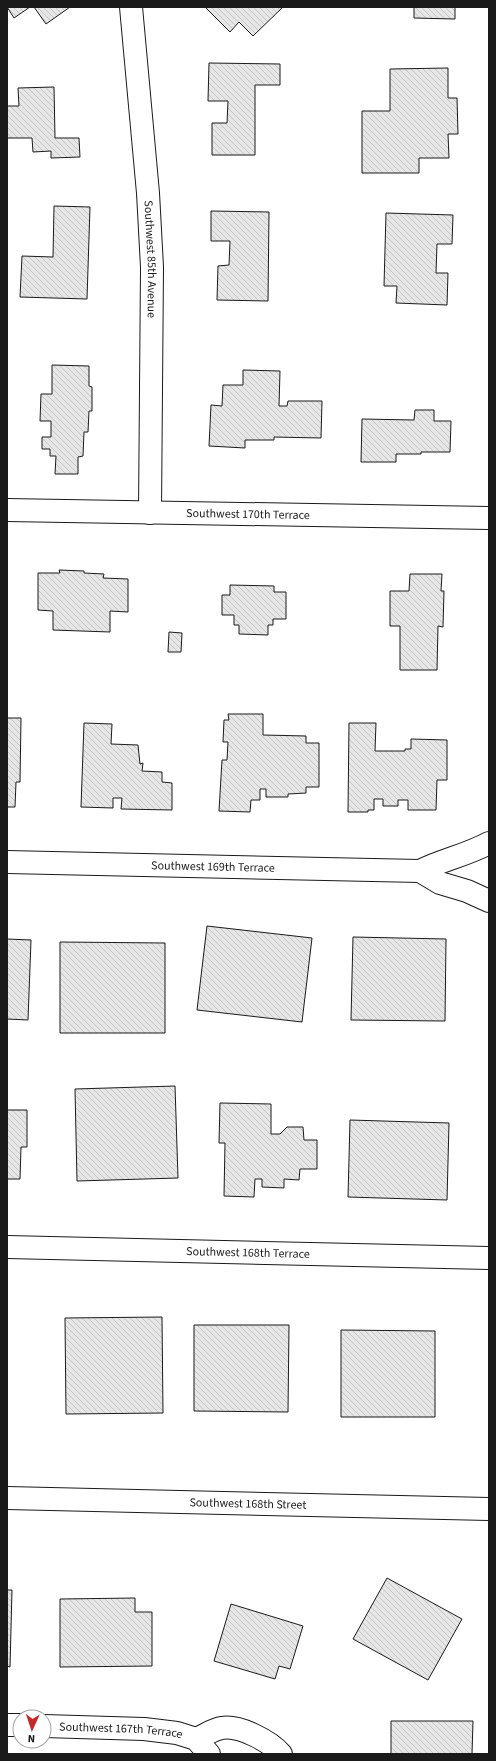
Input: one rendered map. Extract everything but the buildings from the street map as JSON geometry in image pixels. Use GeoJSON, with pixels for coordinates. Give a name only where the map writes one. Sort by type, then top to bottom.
{"type":"FeatureCollection","features":[{"type":"Feature","properties":{"kind":"street","name":"Southwest 85th Avenue"},"geometry":{"type":"LineString","coordinates":[[132,7],[148,194],[152,267],[150,513]]}},
{"type":"Feature","properties":{"kind":"street","name":"Southwest 170th Terrace"},"geometry":{"type":"LineString","coordinates":[[7,510],[489,518]]}},
{"type":"Feature","properties":{"kind":"street","name":"Southwest 169th Terrace"},"geometry":{"type":"LineString","coordinates":[[7,862],[420,871],[436,863],[480,848],[489,843]]}},
{"type":"Feature","properties":{"kind":"street","name":"Southwest 169th Terrace"},"geometry":{"type":"LineString","coordinates":[[420,871],[440,883],[467,891],[489,901]]}},
{"type":"Feature","properties":{"kind":"street","name":"Southwest 168th Terrace"},"geometry":{"type":"LineString","coordinates":[[7,1247],[489,1258]]}},
{"type":"Feature","properties":{"kind":"street","name":"Southwest 168th Street"},"geometry":{"type":"LineString","coordinates":[[7,1498],[489,1509]]}},
{"type":"Feature","properties":{"kind":"street","name":"Southwest 167th Terrace"},"geometry":{"type":"LineString","coordinates":[[52,1726],[144,1729],[177,1733],[202,1747],[222,1728],[239,1730],[254,1734],[277,1749],[281,1754]]}}]}
